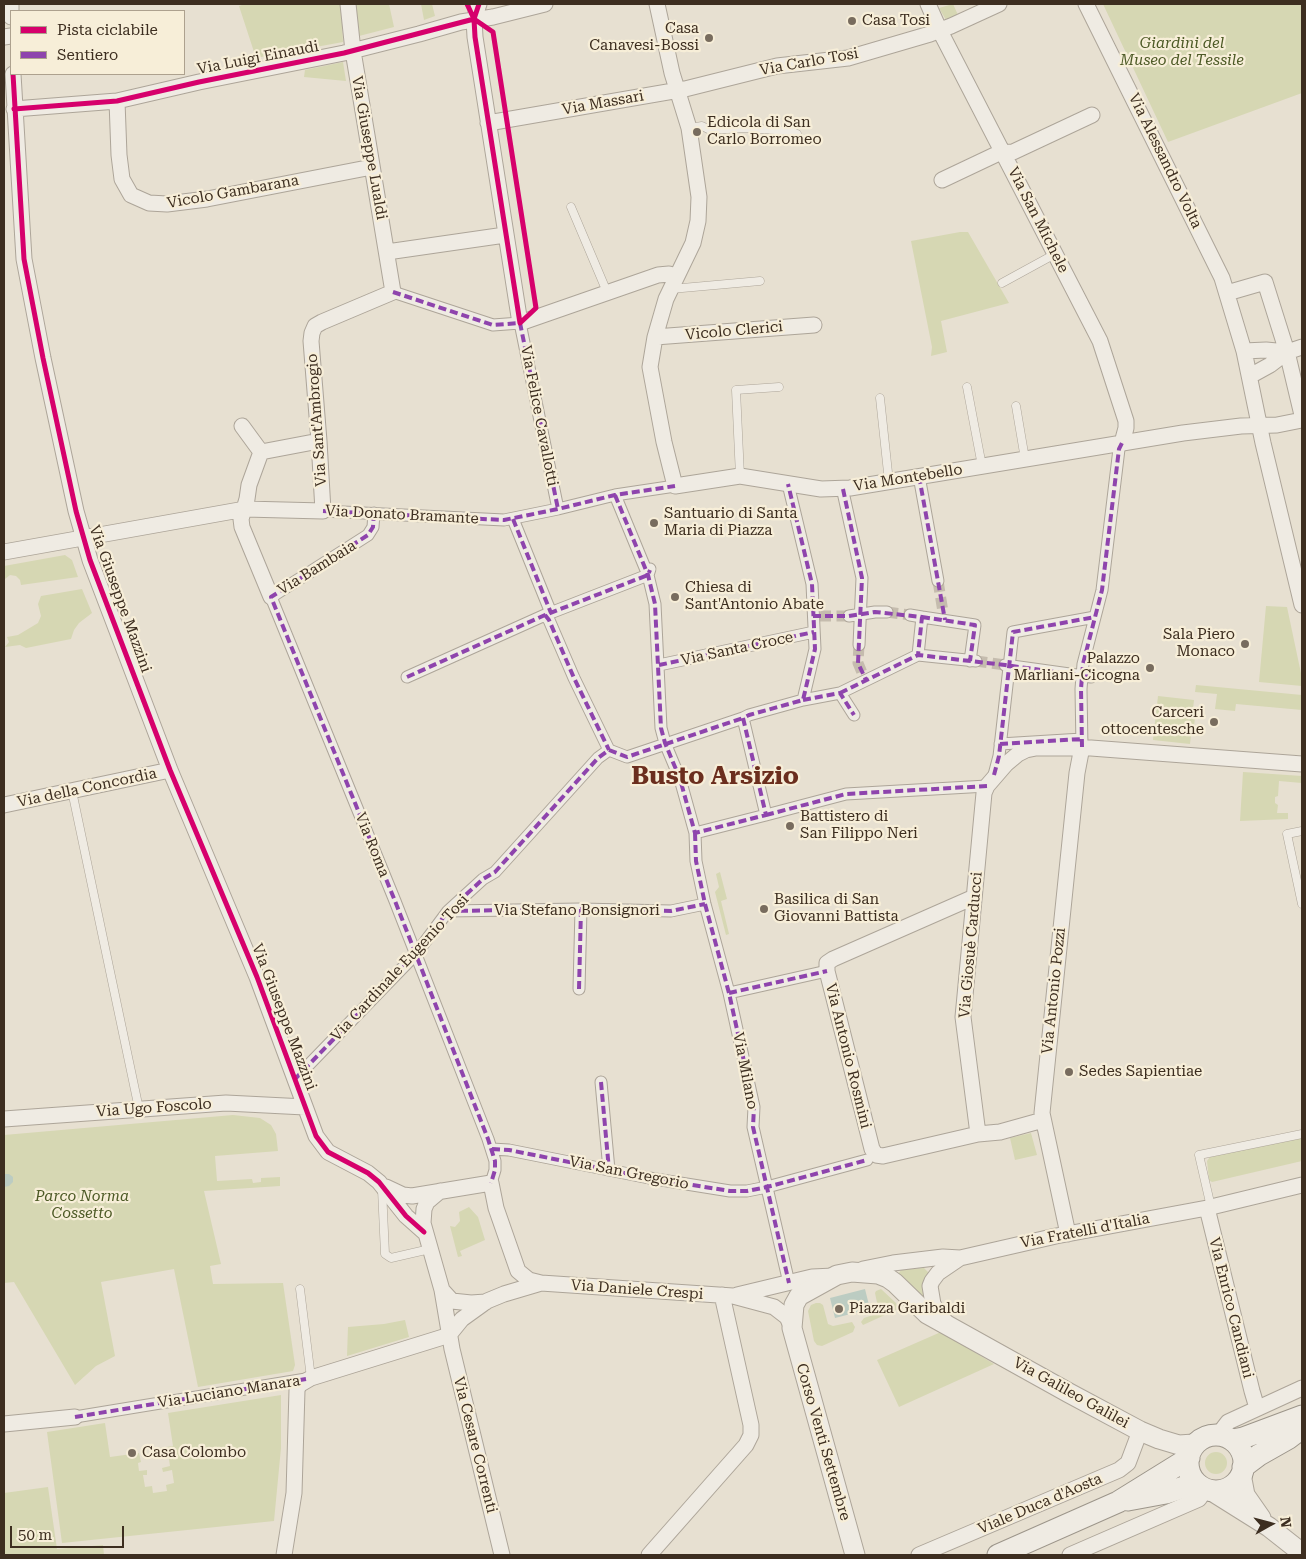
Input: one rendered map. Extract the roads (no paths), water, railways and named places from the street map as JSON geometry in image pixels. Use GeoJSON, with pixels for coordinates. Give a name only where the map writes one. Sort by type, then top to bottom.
{"type":"FeatureCollection","features":[{"type":"Feature","properties":{"kind":"main road"},"geometry":{"type":"LineString","coordinates":[[1298,1437],[1259,1455],[1242,1471],[1229,1488],[1218,1491],[1204,1487],[1190,1468],[1192,1451],[1206,1436],[1243,1438],[1302,1416]]}},
{"type":"Feature","properties":{"kind":"main road"},"geometry":{"type":"LineString","coordinates":[[1225,1438],[1243,1456],[1242,1471]]}},
{"type":"Feature","properties":{"kind":"main road","name":"Viale Duca d'Aosta"},"geometry":{"type":"LineString","coordinates":[[998,1555],[1118,1502],[1192,1451]]}},
{"type":"Feature","properties":{"kind":"main road","name":"Viale Duca d'Aosta"},"geometry":{"type":"LineString","coordinates":[[1118,1502],[1204,1487]]}},
{"type":"Feature","properties":{"kind":"street","name":"Via Giuseppe Lualdi"},"geometry":{"type":"LineString","coordinates":[[348,4],[353,51],[393,292]]}},
{"type":"Feature","properties":{"kind":"street"},"geometry":{"type":"LineString","coordinates":[[467,4],[474,19]]}},
{"type":"Feature","properties":{"kind":"street"},"geometry":{"type":"LineString","coordinates":[[479,4],[474,19],[475,37],[520,323]]}},
{"type":"Feature","properties":{"kind":"street","name":"Via Luigi Einaudi"},"geometry":{"type":"LineString","coordinates":[[14,109],[117,102],[199,82],[353,51],[474,19],[545,4]]}},
{"type":"Feature","properties":{"kind":"street"},"geometry":{"type":"LineString","coordinates":[[657,4],[669,61],[689,128],[699,197],[699,210],[692,243],[674,283],[655,337],[650,373],[675,486]]}},
{"type":"Feature","properties":{"kind":"street","name":"Via San Michele"},"geometry":{"type":"LineString","coordinates":[[928,4],[1100,341],[1126,421],[1122,443]]}},
{"type":"Feature","properties":{"kind":"street","name":"Via Carlo Tosi"},"geometry":{"type":"LineString","coordinates":[[677,90],[777,66],[848,58],[940,30],[999,4]]}},
{"type":"Feature","properties":{"kind":"street","name":"Via Alessandro Volta"},"geometry":{"type":"LineString","coordinates":[[1086,4],[1127,96],[1222,278],[1244,351],[1260,425],[1296,547],[1302,605]]}},
{"type":"Feature","properties":{"kind":"street","name":"Via Giuseppe Mazzini"},"geometry":{"type":"LineString","coordinates":[[13,75],[24,259],[46,376],[83,537],[170,770],[257,977],[316,1136],[324,1149],[368,1173],[382,1185]]}},
{"type":"Feature","properties":{"kind":"street","name":"Via Massari"},"geometry":{"type":"LineString","coordinates":[[488,123],[677,90]]}},
{"type":"Feature","properties":{"kind":"street","name":"Vicolo Gambarana"},"geometry":{"type":"LineString","coordinates":[[117,102],[122,178],[131,195],[149,203],[178,203],[372,167]]}},
{"type":"Feature","properties":{"kind":"street"},"geometry":{"type":"LineString","coordinates":[[942,180],[999,152],[1012,152],[1092,115]]}},
{"type":"Feature","properties":{"kind":"street"},"geometry":{"type":"LineString","coordinates":[[387,252],[505,235]]}},
{"type":"Feature","properties":{"kind":"street"},"geometry":{"type":"LineString","coordinates":[[393,292],[493,326],[520,323],[658,275],[669,274],[674,283]]}},
{"type":"Feature","properties":{"kind":"street"},"geometry":{"type":"LineString","coordinates":[[1227,293],[1265,282],[1287,352],[1302,415]]}},
{"type":"Feature","properties":{"kind":"street","name":"Via Sant'Ambrogio"},"geometry":{"type":"LineString","coordinates":[[323,511],[311,341],[313,329],[322,322],[393,292]]}},
{"type":"Feature","properties":{"kind":"street","name":"Via Felice Cavallotti"},"geometry":{"type":"LineString","coordinates":[[520,323],[558,509]]}},
{"type":"Feature","properties":{"kind":"street","name":"Vicolo Clerici"},"geometry":{"type":"LineString","coordinates":[[655,337],[814,325]]}},
{"type":"Feature","properties":{"kind":"street"},"geometry":{"type":"LineString","coordinates":[[1244,351],[1266,350],[1287,352],[1302,348]]}},
{"type":"Feature","properties":{"kind":"street"},"geometry":{"type":"LineString","coordinates":[[1250,376],[1270,365],[1287,352]]}},
{"type":"Feature","properties":{"kind":"street","name":"Via Montebello"},"geometry":{"type":"LineString","coordinates":[[558,509],[615,495],[740,476],[843,491],[919,476],[1183,433],[1277,425],[1302,420]]}},
{"type":"Feature","properties":{"kind":"street"},"geometry":{"type":"LineString","coordinates":[[242,426],[261,452],[319,441]]}},
{"type":"Feature","properties":{"kind":"street"},"geometry":{"type":"LineString","coordinates":[[1082,743],[1087,677],[1083,664],[1102,590],[1119,449],[1122,443]]}},
{"type":"Feature","properties":{"kind":"street","name":"Via Roma"},"geometry":{"type":"LineString","coordinates":[[261,452],[249,485],[245,509],[241,519],[242,526],[416,954],[492,1149],[495,1166],[491,1183]]}},
{"type":"Feature","properties":{"kind":"street"},"geometry":{"type":"LineString","coordinates":[[919,476],[938,581]]}},
{"type":"Feature","properties":{"kind":"street"},"geometry":{"type":"LineString","coordinates":[[788,484],[812,584],[817,616],[814,632],[815,649],[803,700]]}},
{"type":"Feature","properties":{"kind":"street"},"geometry":{"type":"LineString","coordinates":[[843,491],[862,578],[859,645]]}},
{"type":"Feature","properties":{"kind":"street","name":"Via Milano"},"geometry":{"type":"LineString","coordinates":[[615,495],[649,571],[655,604],[661,728],[680,779],[695,833],[696,861],[705,904],[729,993],[754,1107],[753,1127],[789,1283]]}},
{"type":"Feature","properties":{"kind":"street","name":"Via Donato Bramante"},"geometry":{"type":"LineString","coordinates":[[4,552],[245,509],[504,520],[558,509]]}},
{"type":"Feature","properties":{"kind":"street","name":"Via Bambaia"},"geometry":{"type":"LineString","coordinates":[[271,597],[368,535],[373,527],[374,513]]}},
{"type":"Feature","properties":{"kind":"street"},"geometry":{"type":"LineString","coordinates":[[512,519],[549,620],[574,678],[610,750],[627,757],[746,716],[803,700],[840,693],[864,677],[918,655],[973,661],[975,625],[944,616],[922,617],[910,615]]}},
{"type":"Feature","properties":{"kind":"street"},"geometry":{"type":"LineString","coordinates":[[407,677],[649,571]]}},
{"type":"Feature","properties":{"kind":"street"},"geometry":{"type":"LineString","coordinates":[[849,616],[886,612]]}},
{"type":"Feature","properties":{"kind":"street"},"geometry":{"type":"LineString","coordinates":[[918,655],[922,617]]}},
{"type":"Feature","properties":{"kind":"street"},"geometry":{"type":"LineString","coordinates":[[990,780],[999,756],[1007,665],[1013,632],[1095,617]]}},
{"type":"Feature","properties":{"kind":"street","name":"Via Santa Croce"},"geometry":{"type":"LineString","coordinates":[[659,665],[814,632]]}},
{"type":"Feature","properties":{"kind":"street"},"geometry":{"type":"LineString","coordinates":[[1007,665],[1087,677]]}},
{"type":"Feature","properties":{"kind":"street"},"geometry":{"type":"LineString","coordinates":[[840,693],[854,715]]}},
{"type":"Feature","properties":{"kind":"street"},"geometry":{"type":"LineString","coordinates":[[746,716],[772,813]]}},
{"type":"Feature","properties":{"kind":"street"},"geometry":{"type":"LineString","coordinates":[[1000,744],[1082,743],[1302,764]]}},
{"type":"Feature","properties":{"kind":"street"},"geometry":{"type":"LineString","coordinates":[[695,833],[846,794],[990,780],[1018,754],[1026,750],[1082,743]]}},
{"type":"Feature","properties":{"kind":"street","name":"Via Antonio Pozzi"},"geometry":{"type":"LineString","coordinates":[[1068,1234],[1042,1108],[1076,783],[1082,743]]}},
{"type":"Feature","properties":{"kind":"street","name":"Via Cardinale Eugenio Tosi"},"geometry":{"type":"LineString","coordinates":[[295,1079],[416,954],[448,912],[483,879],[495,872],[598,758],[610,750]]}},
{"type":"Feature","properties":{"kind":"street","name":"Via della Concordia"},"geometry":{"type":"LineString","coordinates":[[4,805],[170,770]]}},
{"type":"Feature","properties":{"kind":"street","name":"Via Giosuè Carducci"},"geometry":{"type":"LineString","coordinates":[[978,1134],[963,1017],[984,793],[990,780]]}},
{"type":"Feature","properties":{"kind":"street"},"geometry":{"type":"LineString","coordinates":[[729,993],[827,967],[833,959],[974,897]]}},
{"type":"Feature","properties":{"kind":"street","name":"Via Stefano Bonsignori"},"geometry":{"type":"LineString","coordinates":[[448,912],[581,909],[671,911],[705,904]]}},
{"type":"Feature","properties":{"kind":"street"},"geometry":{"type":"LineString","coordinates":[[579,989],[581,909]]}},
{"type":"Feature","properties":{"kind":"street","name":"Via Antonio Rosmini"},"geometry":{"type":"LineString","coordinates":[[827,967],[870,1155]]}},
{"type":"Feature","properties":{"kind":"street"},"geometry":{"type":"LineString","coordinates":[[601,1082],[609,1170]]}},
{"type":"Feature","properties":{"kind":"street","name":"Via Ugo Foscolo"},"geometry":{"type":"LineString","coordinates":[[4,1119],[226,1103],[305,1106]]}},
{"type":"Feature","properties":{"kind":"street"},"geometry":{"type":"LineString","coordinates":[[870,1155],[883,1156],[978,1134],[1000,1132],[1043,1120]]}},
{"type":"Feature","properties":{"kind":"street","name":"Via San Gregorio"},"geometry":{"type":"LineString","coordinates":[[492,1149],[509,1150],[730,1191],[748,1191],[870,1155]]}},
{"type":"Feature","properties":{"kind":"street"},"geometry":{"type":"LineString","coordinates":[[382,1185],[408,1196],[491,1183],[496,1208],[518,1271],[523,1277],[541,1283]]}},
{"type":"Feature","properties":{"kind":"street"},"geometry":{"type":"LineString","coordinates":[[382,1185],[406,1216],[424,1232]]}},
{"type":"Feature","properties":{"kind":"street","name":"Via Fratelli d'Italia"},"geometry":{"type":"LineString","coordinates":[[960,1258],[1068,1234],[1209,1208],[1302,1186]]}},
{"type":"Feature","properties":{"kind":"street"},"geometry":{"type":"LineString","coordinates":[[473,1187],[487,1195],[496,1208]]}},
{"type":"Feature","properties":{"kind":"street"},"geometry":{"type":"LineString","coordinates":[[440,1192],[427,1202],[422,1217],[424,1232],[442,1290],[447,1297],[458,1302],[488,1301]]}},
{"type":"Feature","properties":{"kind":"street","name":"Via Enrico Candiani"},"geometry":{"type":"LineString","coordinates":[[1209,1208],[1252,1391],[1258,1408]]}},
{"type":"Feature","properties":{"kind":"street"},"geometry":{"type":"LineString","coordinates":[[504,1294],[512,1273],[512,1256]]}},
{"type":"Feature","properties":{"kind":"street"},"geometry":{"type":"LineString","coordinates":[[727,1296],[893,1263],[943,1257],[960,1258]]}},
{"type":"Feature","properties":{"kind":"street"},"geometry":{"type":"LineString","coordinates":[[952,1327],[942,1318],[933,1304],[930,1286],[938,1273],[960,1258]]}},
{"type":"Feature","properties":{"kind":"street"},"geometry":{"type":"LineString","coordinates":[[792,1328],[796,1300],[802,1294],[844,1274]]}},
{"type":"Feature","properties":{"kind":"street","name":"Via Galileo Galilei"},"geometry":{"type":"LineString","coordinates":[[844,1274],[878,1274],[888,1278],[896,1283],[922,1311],[1140,1431],[1192,1451]]}},
{"type":"Feature","properties":{"kind":"street"},"geometry":{"type":"LineString","coordinates":[[449,1334],[462,1319],[488,1301],[541,1283]]}},
{"type":"Feature","properties":{"kind":"street","name":"Via Daniele Crespi"},"geometry":{"type":"LineString","coordinates":[[541,1283],[727,1296]]}},
{"type":"Feature","properties":{"kind":"street","name":"Via Cesare Correnti"},"geometry":{"type":"LineString","coordinates":[[442,1290],[449,1334],[502,1555]]}},
{"type":"Feature","properties":{"kind":"street"},"geometry":{"type":"LineString","coordinates":[[727,1296],[774,1306],[787,1317],[792,1328]]}},
{"type":"Feature","properties":{"kind":"street"},"geometry":{"type":"LineString","coordinates":[[649,1555],[748,1441],[751,1435],[751,1426],[742,1386],[727,1296]]}},
{"type":"Feature","properties":{"kind":"street","name":"Corso Venti Settembre"},"geometry":{"type":"LineString","coordinates":[[792,1328],[855,1555]]}},
{"type":"Feature","properties":{"kind":"street","name":"Via Luciano Manara"},"geometry":{"type":"LineString","coordinates":[[4,1424],[75,1417],[308,1379],[449,1334]]}},
{"type":"Feature","properties":{"kind":"street"},"geometry":{"type":"LineString","coordinates":[[284,1555],[294,1493],[297,1390],[299,1385],[308,1379]]}},
{"type":"Feature","properties":{"kind":"street"},"geometry":{"type":"LineString","coordinates":[[1225,1438],[1223,1426],[1228,1422],[1302,1388]]}},
{"type":"Feature","properties":{"kind":"street","name":"Viale Duca d'Aosta"},"geometry":{"type":"LineString","coordinates":[[919,1555],[1119,1470],[1128,1463],[1140,1431]]}},
{"type":"Feature","properties":{"kind":"street"},"geometry":{"type":"LineString","coordinates":[[1242,1471],[1242,1486],[1249,1502],[1268,1527]]}},
{"type":"Feature","properties":{"kind":"street"},"geometry":{"type":"LineString","coordinates":[[1070,1555],[1199,1499],[1204,1487],[1268,1527],[1302,1554]]}},
{"type":"Feature","properties":{"kind":"lane"},"geometry":{"type":"LineString","coordinates":[[689,128],[702,126],[710,130],[746,128],[790,131],[798,134]]}},
{"type":"Feature","properties":{"kind":"lane"},"geometry":{"type":"LineString","coordinates":[[571,207],[607,292]]}},
{"type":"Feature","properties":{"kind":"lane"},"geometry":{"type":"LineString","coordinates":[[1002,283],[1055,254]]}},
{"type":"Feature","properties":{"kind":"lane"},"geometry":{"type":"LineString","coordinates":[[674,283],[760,281]]}},
{"type":"Feature","properties":{"kind":"lane"},"geometry":{"type":"LineString","coordinates":[[740,476],[736,390],[779,387]]}},
{"type":"Feature","properties":{"kind":"lane"},"geometry":{"type":"LineString","coordinates":[[967,387],[982,466]]}},
{"type":"Feature","properties":{"kind":"lane"},"geometry":{"type":"LineString","coordinates":[[880,398],[889,482]]}},
{"type":"Feature","properties":{"kind":"lane"},"geometry":{"type":"LineString","coordinates":[[1016,406],[1025,459]]}},
{"type":"Feature","properties":{"kind":"lane"},"geometry":{"type":"LineString","coordinates":[[72,791],[139,1109]]}},
{"type":"Feature","properties":{"kind":"lane"},"geometry":{"type":"LineString","coordinates":[[1302,831],[1287,834],[1302,904]]}},
{"type":"Feature","properties":{"kind":"lane"},"geometry":{"type":"LineString","coordinates":[[1209,1208],[1199,1155],[1302,1134]]}},
{"type":"Feature","properties":{"kind":"lane"},"geometry":{"type":"LineString","coordinates":[[382,1185],[385,1254],[391,1258],[430,1250]]}},
{"type":"Feature","properties":{"kind":"lane"},"geometry":{"type":"LineString","coordinates":[[300,1289],[308,1379]]}},
{"type":"Feature","properties":{"kind":"tunnel"},"geometry":{"type":"LineString","coordinates":[[938,581],[943,612]]}},
{"type":"Feature","properties":{"kind":"tunnel"},"geometry":{"type":"LineString","coordinates":[[887,612],[910,615]]}},
{"type":"Feature","properties":{"kind":"tunnel"},"geometry":{"type":"LineString","coordinates":[[820,616],[849,616]]}},
{"type":"Feature","properties":{"kind":"tunnel"},"geometry":{"type":"LineString","coordinates":[[859,645],[858,663],[863,675]]}},
{"type":"Feature","properties":{"kind":"tunnel"},"geometry":{"type":"LineString","coordinates":[[976,661],[1005,665]]}},
{"type":"Feature","properties":{"kind":"place","name":"Casa Tosi"},"geometry":{"type":"Point","coordinates":[852,21]}},
{"type":"Feature","properties":{"kind":"place","name":"Casa Canavesi-Bossi"},"geometry":{"type":"Point","coordinates":[709,38]}},
{"type":"Feature","properties":{"kind":"place","name":"Edicola di San Carlo Borromeo"},"geometry":{"type":"Point","coordinates":[697,132]}},
{"type":"Feature","properties":{"kind":"place","name":"Santuario di Santa Maria di Piazza"},"geometry":{"type":"Point","coordinates":[654,523]}},
{"type":"Feature","properties":{"kind":"place","name":"Chiesa di Sant'Antonio Abate"},"geometry":{"type":"Point","coordinates":[675,597]}},
{"type":"Feature","properties":{"kind":"place","name":"Sala Piero Monaco"},"geometry":{"type":"Point","coordinates":[1245,644]}},
{"type":"Feature","properties":{"kind":"place","name":"Palazzo Marliani-Cicogna"},"geometry":{"type":"Point","coordinates":[1150,668]}},
{"type":"Feature","properties":{"kind":"place","name":"Carceri ottocentesche"},"geometry":{"type":"Point","coordinates":[1214,722]}},
{"type":"Feature","properties":{"kind":"place","name":"Battistero di San Filippo Neri"},"geometry":{"type":"Point","coordinates":[790,826]}},
{"type":"Feature","properties":{"kind":"place","name":"Basilica di San Giovanni Battista"},"geometry":{"type":"Point","coordinates":[764,909]}},
{"type":"Feature","properties":{"kind":"place","name":"Sedes Sapientiae"},"geometry":{"type":"Point","coordinates":[1069,1072]}},
{"type":"Feature","properties":{"kind":"place","name":"Piazza Garibaldi"},"geometry":{"type":"Point","coordinates":[839,1309]}},
{"type":"Feature","properties":{"kind":"place","name":"Casa Colombo"},"geometry":{"type":"Point","coordinates":[132,1453]}},
{"type":"Feature","properties":{"kind":"district","name":"Busto Arsizio"},"geometry":{"type":"Point","coordinates":[715,777]}},
{"type":"Feature","properties":{"kind":"park label","name":"Giardini del Museo del Tessile"},"geometry":{"type":"Point","coordinates":[1182,52]}},
{"type":"Feature","properties":{"kind":"park label","name":"Parco Norma Cossetto"},"geometry":{"type":"Point","coordinates":[82,1206]}}]}
